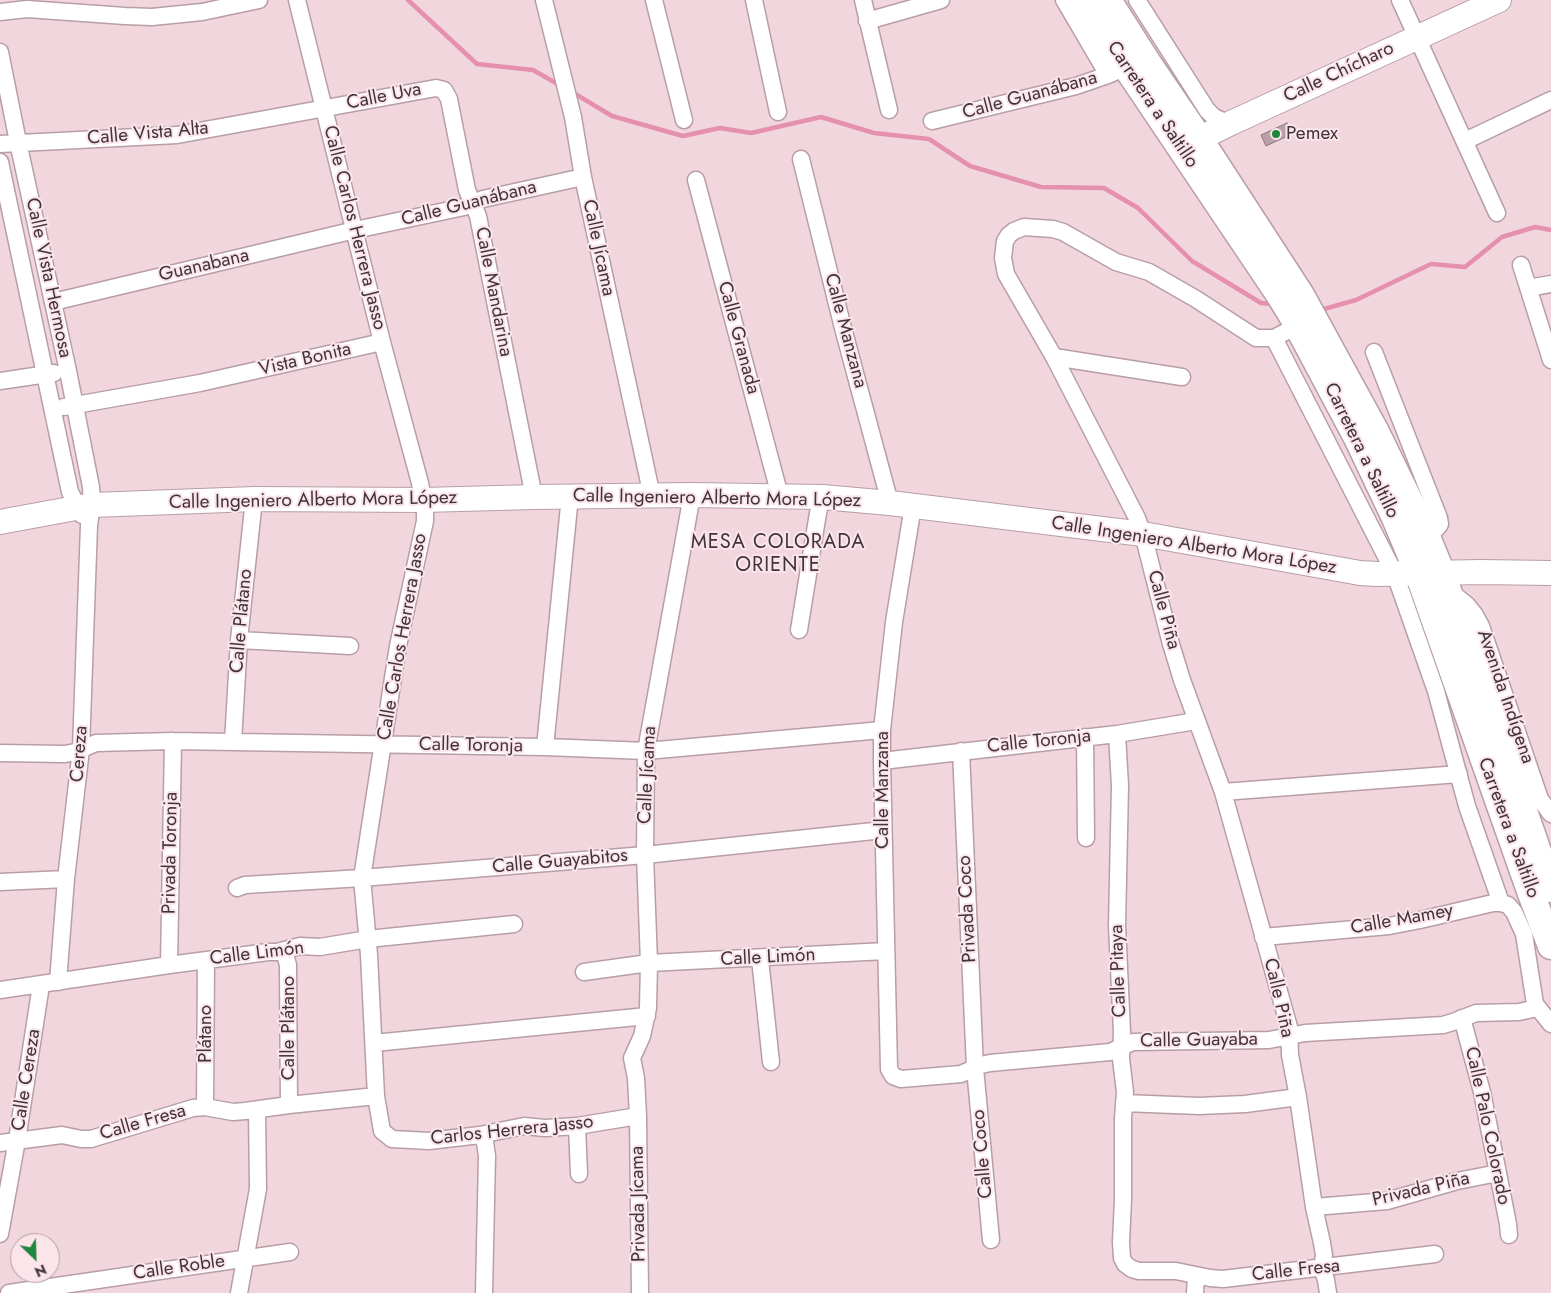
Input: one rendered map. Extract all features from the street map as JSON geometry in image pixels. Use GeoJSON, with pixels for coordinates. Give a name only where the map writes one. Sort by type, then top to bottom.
{"type":"FeatureCollection","features":[{"type":"Feature","properties":{"kind":"main road","name":"Carretera a Saltillo"},"geometry":{"type":"LineString","coordinates":[[1084,0],[1117,71],[1190,143]]}},
{"type":"Feature","properties":{"kind":"main road","name":"Carretera a Saltillo"},"geometry":{"type":"LineString","coordinates":[[1108,0],[1148,64],[1190,143],[1376,432],[1427,537],[1425,577],[1539,935]]}},
{"type":"Feature","properties":{"kind":"main road","name":"Carretera a Saltillo"},"geometry":{"type":"LineString","coordinates":[[1297,311],[1336,398],[1425,577],[1551,889]]}},
{"type":"Feature","properties":{"kind":"street"},"geometry":{"type":"LineString","coordinates":[[0,12],[27,9],[125,16],[152,16],[202,12],[259,0]]}},
{"type":"Feature","properties":{"kind":"street","name":"Calle Carlos Herrera Jasso"},"geometry":{"type":"LineString","coordinates":[[297,0],[423,500],[424,521],[398,646],[362,878],[368,939],[376,1096],[382,1131],[386,1135]]}},
{"type":"Feature","properties":{"kind":"street","name":"Calle Jícama"},"geometry":{"type":"LineString","coordinates":[[544,0],[573,117],[583,177],[652,496]]}},
{"type":"Feature","properties":{"kind":"street"},"geometry":{"type":"LineString","coordinates":[[654,0],[684,120]]}},
{"type":"Feature","properties":{"kind":"street"},"geometry":{"type":"LineString","coordinates":[[754,0],[778,112]]}},
{"type":"Feature","properties":{"kind":"street"},"geometry":{"type":"LineString","coordinates":[[863,0],[889,110]]}},
{"type":"Feature","properties":{"kind":"street"},"geometry":{"type":"LineString","coordinates":[[867,21],[941,0]]}},
{"type":"Feature","properties":{"kind":"street"},"geometry":{"type":"LineString","coordinates":[[1064,0],[1117,71]]}},
{"type":"Feature","properties":{"kind":"street"},"geometry":{"type":"LineString","coordinates":[[1136,0],[1207,110],[1214,117],[1231,123]]}},
{"type":"Feature","properties":{"kind":"street"},"geometry":{"type":"LineString","coordinates":[[1400,0],[1497,213]]}},
{"type":"Feature","properties":{"kind":"street","name":"Calle Chícharo"},"geometry":{"type":"LineString","coordinates":[[1190,143],[1499,0]]}},
{"type":"Feature","properties":{"kind":"street","name":"Calle Vista Hermosa"},"geometry":{"type":"LineString","coordinates":[[0,52],[54,302],[91,487],[86,513]]}},
{"type":"Feature","properties":{"kind":"street","name":"Calle Guanábana"},"geometry":{"type":"LineString","coordinates":[[932,121],[1076,86],[1117,71]]}},
{"type":"Feature","properties":{"kind":"street","name":"Calle Uva"},"geometry":{"type":"LineString","coordinates":[[324,108],[436,88],[444,90]]}},
{"type":"Feature","properties":{"kind":"street","name":"Calle Mandarina"},"geometry":{"type":"LineString","coordinates":[[444,90],[449,99],[467,190],[478,216],[534,497]]}},
{"type":"Feature","properties":{"kind":"street"},"geometry":{"type":"LineString","coordinates":[[1465,141],[1551,100]]}},
{"type":"Feature","properties":{"kind":"street","name":"Calle Vista Alta"},"geometry":{"type":"LineString","coordinates":[[0,144],[177,135],[324,108]]}},
{"type":"Feature","properties":{"kind":"street","name":"Calle Manzana"},"geometry":{"type":"LineString","coordinates":[[801,159],[846,337],[902,504],[894,622],[882,730],[889,1069],[893,1076]]}},
{"type":"Feature","properties":{"kind":"street","name":"Calle Vista Hermosa"},"geometry":{"type":"LineString","coordinates":[[0,162],[70,492],[86,513]]}},
{"type":"Feature","properties":{"kind":"street","name":"Calle Guanábana"},"geometry":{"type":"LineString","coordinates":[[355,230],[464,207],[483,199],[583,177]]}},
{"type":"Feature","properties":{"kind":"street","name":"Calle Granada"},"geometry":{"type":"LineString","coordinates":[[696,180],[780,496]]}},
{"type":"Feature","properties":{"kind":"street","name":"Calle Piña"},"geometry":{"type":"LineString","coordinates":[[1274,338],[1256,338],[1196,299],[1149,272],[1116,262],[1063,232],[1044,227],[1024,227],[1014,231],[1005,241],[1003,258],[1006,274],[1054,357],[1137,518],[1143,534],[1171,644],[1196,721],[1223,792],[1290,1036],[1290,1055],[1314,1207],[1324,1255],[1321,1263],[1328,1293]]}},
{"type":"Feature","properties":{"kind":"street","name":"Guanabana"},"geometry":{"type":"LineString","coordinates":[[54,302],[355,230]]}},
{"type":"Feature","properties":{"kind":"street"},"geometry":{"type":"LineString","coordinates":[[1521,265],[1551,360]]}},
{"type":"Feature","properties":{"kind":"street"},"geometry":{"type":"LineString","coordinates":[[1528,288],[1551,284]]}},
{"type":"Feature","properties":{"kind":"street"},"geometry":{"type":"LineString","coordinates":[[1297,311],[1274,338],[1425,577],[1436,691],[1467,806],[1501,903],[1508,905],[1539,935],[1528,964],[1535,1004],[1551,1024]]}},
{"type":"Feature","properties":{"kind":"street","name":"Vista Bonita"},"geometry":{"type":"LineString","coordinates":[[52,409],[227,377],[382,342]]}},
{"type":"Feature","properties":{"kind":"street"},"geometry":{"type":"LineString","coordinates":[[1374,352],[1439,518],[1438,528],[1427,537]]}},
{"type":"Feature","properties":{"kind":"street"},"geometry":{"type":"LineString","coordinates":[[1054,357],[1182,377]]}},
{"type":"Feature","properties":{"kind":"street"},"geometry":{"type":"LineString","coordinates":[[0,381],[68,371]]}},
{"type":"Feature","properties":{"kind":"street","name":"Calle Jícama"},"geometry":{"type":"LineString","coordinates":[[638,1116],[636,1078],[632,1058],[642,1036],[647,1016],[650,963],[645,855],[646,751],[692,495]]}},
{"type":"Feature","properties":{"kind":"street","name":"Calle Ingeniero Alberto Mora López"},"geometry":{"type":"LineString","coordinates":[[0,522],[254,499],[423,500],[692,495],[822,497],[902,504],[1143,534],[1360,573],[1425,577],[1551,573]]}},
{"type":"Feature","properties":{"kind":"street"},"geometry":{"type":"LineString","coordinates":[[545,747],[570,496]]}},
{"type":"Feature","properties":{"kind":"street"},"geometry":{"type":"LineString","coordinates":[[799,630],[822,497]]}},
{"type":"Feature","properties":{"kind":"street","name":"Calle Plátano"},"geometry":{"type":"LineString","coordinates":[[233,742],[239,640],[254,499]]}},
{"type":"Feature","properties":{"kind":"street","name":"Cereza"},"geometry":{"type":"LineString","coordinates":[[58,982],[66,879],[81,749],[86,513]]}},
{"type":"Feature","properties":{"kind":"street","name":"Avenida Indígena"},"geometry":{"type":"LineString","coordinates":[[1425,577],[1467,605],[1481,626],[1540,799],[1551,813]]}},
{"type":"Feature","properties":{"kind":"street"},"geometry":{"type":"LineString","coordinates":[[239,640],[350,646]]}},
{"type":"Feature","properties":{"kind":"street","name":"Calle Toronja"},"geometry":{"type":"LineString","coordinates":[[882,761],[1117,734],[1196,721]]}},
{"type":"Feature","properties":{"kind":"street","name":"Calle Toronja"},"geometry":{"type":"LineString","coordinates":[[0,753],[65,754],[96,743],[173,741],[545,747],[646,751],[882,730]]}},
{"type":"Feature","properties":{"kind":"street","name":"Calle Pitaya"},"geometry":{"type":"LineString","coordinates":[[1117,734],[1120,786],[1117,925],[1122,1032],[1121,1059],[1126,1092],[1124,1103],[1121,1242],[1122,1258],[1127,1267]]}},
{"type":"Feature","properties":{"kind":"street"},"geometry":{"type":"LineString","coordinates":[[1085,738],[1086,838]]}},
{"type":"Feature","properties":{"kind":"street","name":"Privada Toronja"},"geometry":{"type":"LineString","coordinates":[[169,965],[173,741]]}},
{"type":"Feature","properties":{"kind":"street","name":"Privada Coco"},"geometry":{"type":"LineString","coordinates":[[961,751],[975,1068]]}},
{"type":"Feature","properties":{"kind":"street"},"geometry":{"type":"LineString","coordinates":[[1223,792],[1459,774]]}},
{"type":"Feature","properties":{"kind":"street","name":"Calle Guayabitos"},"geometry":{"type":"LineString","coordinates":[[237,888],[245,885],[362,878],[645,855],[883,830]]}},
{"type":"Feature","properties":{"kind":"street"},"geometry":{"type":"LineString","coordinates":[[0,882],[66,879]]}},
{"type":"Feature","properties":{"kind":"street","name":"Calle Mamey"},"geometry":{"type":"LineString","coordinates":[[1263,937],[1389,926],[1493,902],[1501,903]]}},
{"type":"Feature","properties":{"kind":"street","name":"Calle Limón"},"geometry":{"type":"LineString","coordinates":[[0,990],[169,965],[284,951],[300,946],[320,947],[368,939],[514,924]]}},
{"type":"Feature","properties":{"kind":"street","name":"Calle Plátano"},"geometry":{"type":"LineString","coordinates":[[284,951],[288,966],[289,1105]]}},
{"type":"Feature","properties":{"kind":"street","name":"Calle Limón"},"geometry":{"type":"LineString","coordinates":[[584,972],[650,963],[886,951]]}},
{"type":"Feature","properties":{"kind":"street"},"geometry":{"type":"LineString","coordinates":[[760,958],[771,1062]]}},
{"type":"Feature","properties":{"kind":"street","name":"Plátano"},"geometry":{"type":"LineString","coordinates":[[205,1107],[206,960]]}},
{"type":"Feature","properties":{"kind":"street","name":"Calle Cereza"},"geometry":{"type":"LineString","coordinates":[[0,1234],[17,1140],[41,985]]}},
{"type":"Feature","properties":{"kind":"street","name":"Calle Guayaba"},"geometry":{"type":"LineString","coordinates":[[893,1076],[901,1079],[961,1074],[990,1063],[1110,1052],[1133,1042],[1269,1040],[1305,1033],[1443,1025],[1476,1013],[1520,1012],[1537,1008]]}},
{"type":"Feature","properties":{"kind":"street"},"geometry":{"type":"LineString","coordinates":[[374,1043],[647,1016]]}},
{"type":"Feature","properties":{"kind":"street","name":"Calle Palo Colorado"},"geometry":{"type":"LineString","coordinates":[[1462,1018],[1482,1092],[1509,1235]]}},
{"type":"Feature","properties":{"kind":"street","name":"Calle Coco"},"geometry":{"type":"LineString","coordinates":[[975,1068],[991,1240]]}},
{"type":"Feature","properties":{"kind":"street","name":"Calle Fresa"},"geometry":{"type":"LineString","coordinates":[[0,1143],[62,1135],[91,1139],[182,1110],[205,1107],[233,1112],[376,1096]]}},
{"type":"Feature","properties":{"kind":"street"},"geometry":{"type":"LineString","coordinates":[[1124,1103],[1199,1106],[1245,1104],[1298,1097]]}},
{"type":"Feature","properties":{"kind":"street"},"geometry":{"type":"LineString","coordinates":[[239,1293],[258,1189],[257,1110]]}},
{"type":"Feature","properties":{"kind":"street","name":"Carlos Herrera Jasso"},"geometry":{"type":"LineString","coordinates":[[386,1135],[400,1140],[429,1140],[480,1135],[524,1126],[545,1128],[577,1126],[638,1116]]}},
{"type":"Feature","properties":{"kind":"street","name":"Privada Jícama"},"geometry":{"type":"LineString","coordinates":[[638,1116],[640,1293]]}},
{"type":"Feature","properties":{"kind":"street"},"geometry":{"type":"LineString","coordinates":[[577,1126],[579,1174]]}},
{"type":"Feature","properties":{"kind":"street"},"geometry":{"type":"LineString","coordinates":[[480,1135],[484,1142],[487,1156],[484,1293]]}},
{"type":"Feature","properties":{"kind":"street","name":"Privada Piña"},"geometry":{"type":"LineString","coordinates":[[1314,1207],[1387,1201],[1457,1181],[1498,1173]]}},
{"type":"Feature","properties":{"kind":"street","name":"Calle Roble"},"geometry":{"type":"LineString","coordinates":[[8,1293],[290,1252]]}},
{"type":"Feature","properties":{"kind":"street","name":"Calle Fresa"},"geometry":{"type":"LineString","coordinates":[[1127,1267],[1139,1271],[1176,1271],[1196,1276],[1223,1279],[1435,1254]]}},
{"type":"Feature","properties":{"kind":"street"},"geometry":{"type":"LineString","coordinates":[[1195,1293],[1196,1276]]}},
{"type":"Feature","properties":{"kind":"building","name":"Pemex"},"geometry":{"type":"Polygon","coordinates":[[[1287,123],[1292,134],[1266,146],[1261,135],[1287,123]]]}},
{"type":"Feature","properties":{"kind":"waterway"},"geometry":{"type":"LineString","coordinates":[[408,0],[477,64],[533,70],[561,86]]}},
{"type":"Feature","properties":{"kind":"waterway"},"geometry":{"type":"LineString","coordinates":[[572,92],[612,116],[683,136],[720,128],[751,133],[821,117],[874,133],[929,139],[970,166],[1041,187],[1104,188],[1138,208],[1192,261],[1261,303],[1274,304]]}},
{"type":"Feature","properties":{"kind":"waterway"},"geometry":{"type":"LineString","coordinates":[[1319,308],[1324,309],[1356,300],[1431,264],[1465,267],[1502,237],[1535,227],[1551,230]]}},
{"type":"Feature","properties":{"kind":"place","name":"Pemex"},"geometry":{"type":"Point","coordinates":[1276,134]}},
{"type":"Feature","properties":{"kind":"district","name":"MESA COLORADA ORIENTE"},"geometry":{"type":"Point","coordinates":[778,554]}}]}
